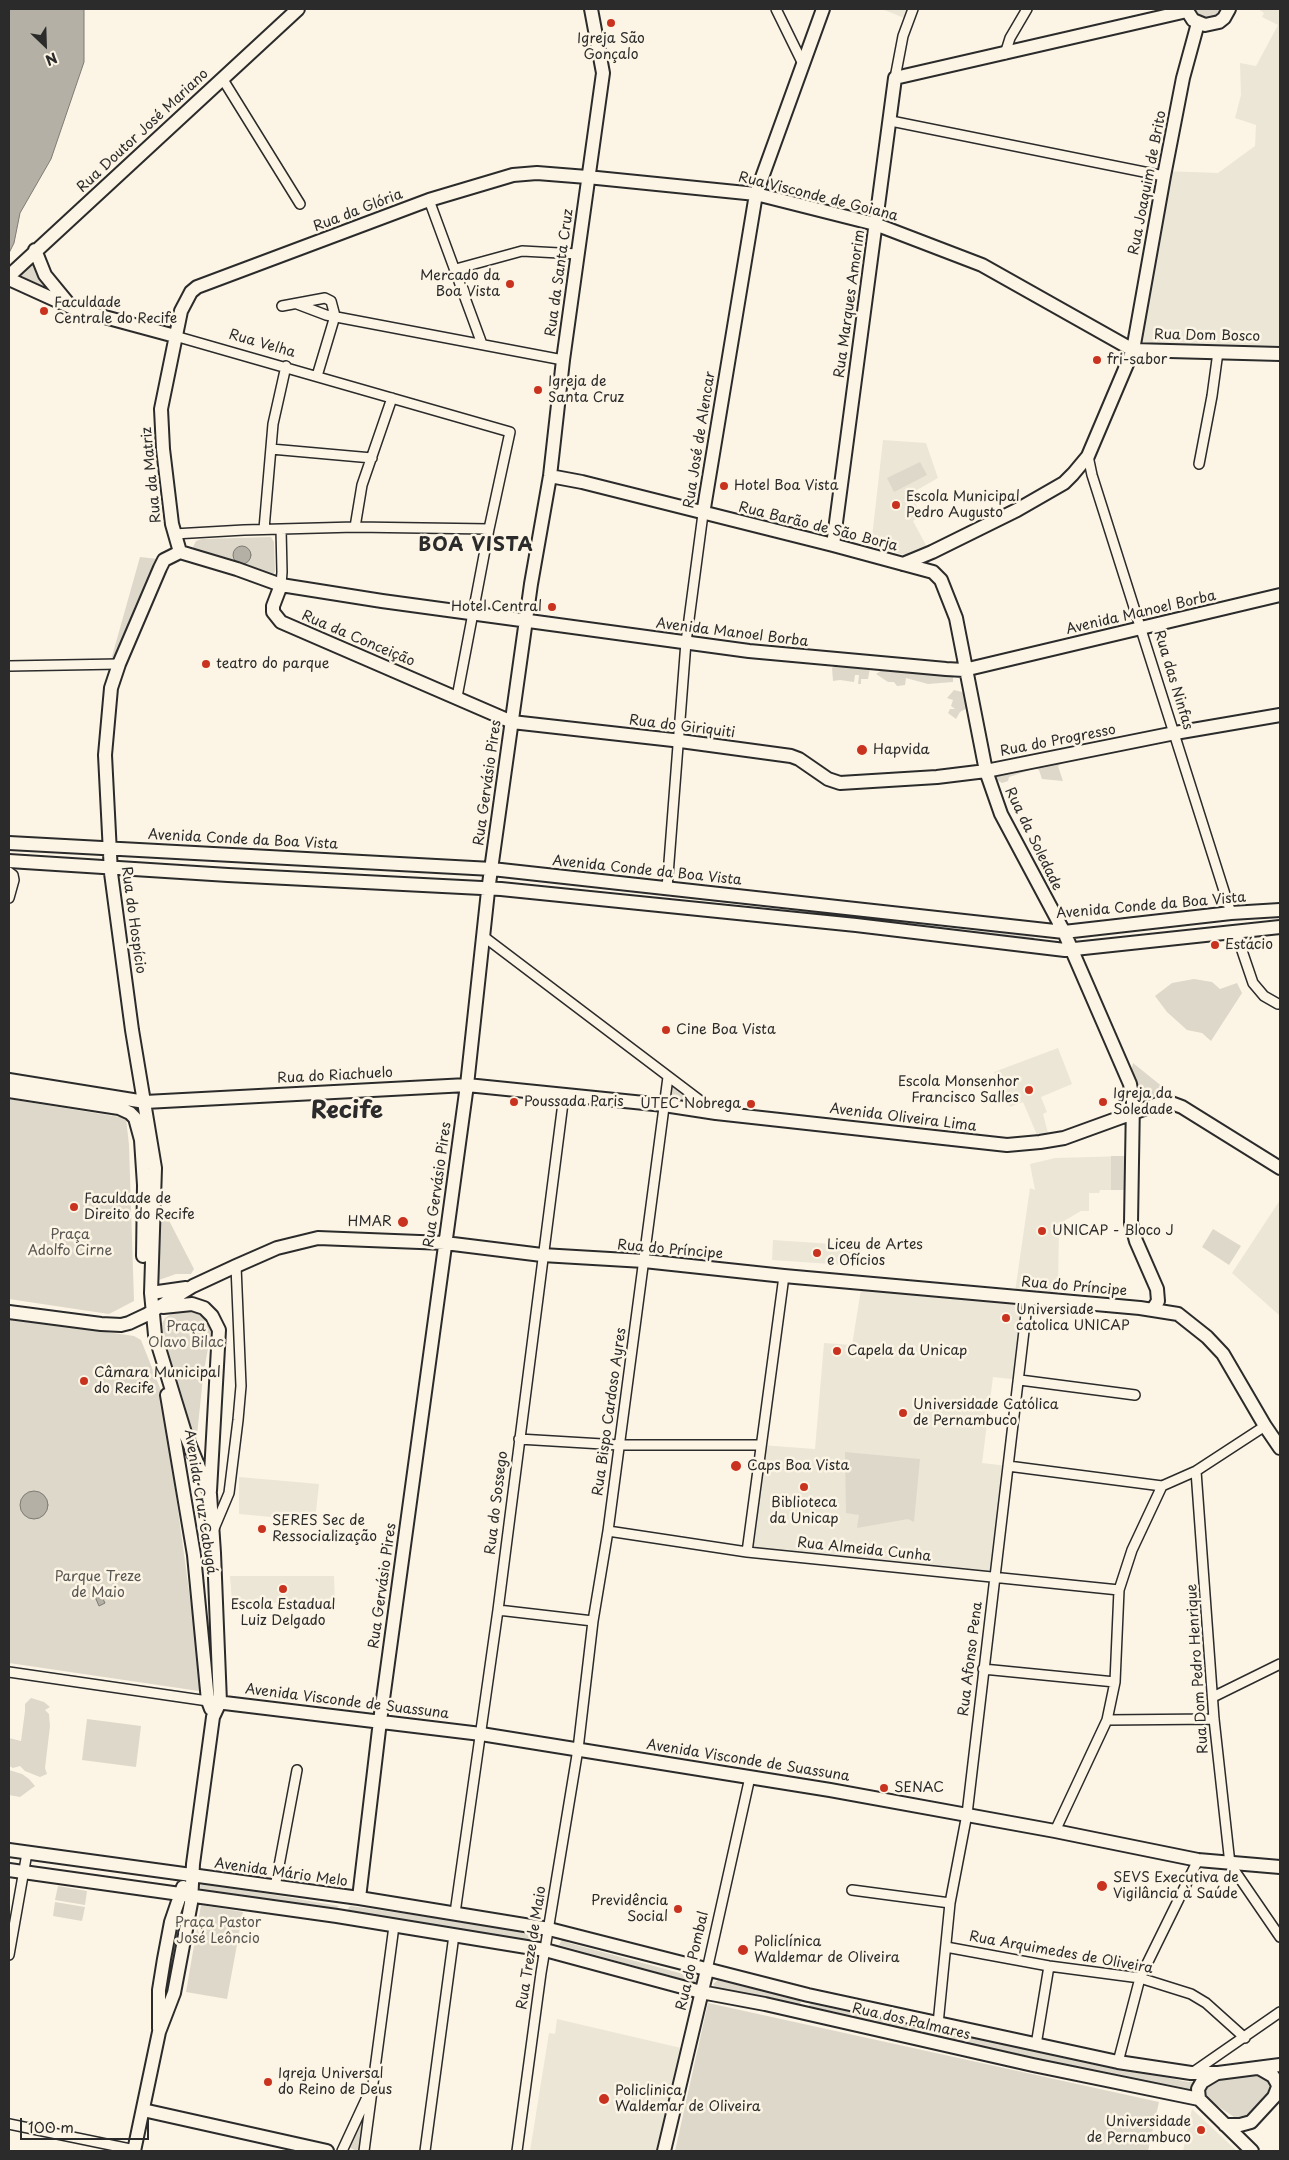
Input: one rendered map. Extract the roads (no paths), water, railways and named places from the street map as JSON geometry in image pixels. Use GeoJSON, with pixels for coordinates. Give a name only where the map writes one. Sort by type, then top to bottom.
{"type":"FeatureCollection","features":[{"type":"Feature","properties":{"kind":"main road","name":"Rua da Santa Cruz"},"geometry":{"type":"LineString","coordinates":[[550,476],[587,177],[603,73],[591,9]]}},
{"type":"Feature","properties":{"kind":"main road","name":"Rua José de Alencar"},"geometry":{"type":"LineString","coordinates":[[702,514],[756,194],[822,9]]}},
{"type":"Feature","properties":{"kind":"main road"},"geometry":{"type":"LineString","coordinates":[[896,78],[1005,54],[1186,10],[1189,16],[1198,23],[1212,25],[1224,18],[1229,9]]}},
{"type":"Feature","properties":{"kind":"main road","name":"Rua Doutor José Mariano"},"geometry":{"type":"LineString","coordinates":[[9,277],[35,250],[222,78],[291,11]]}},
{"type":"Feature","properties":{"kind":"main road","name":"Rua Joaquim de Brito"},"geometry":{"type":"LineString","coordinates":[[1133,350],[1183,78],[1198,23]]}},
{"type":"Feature","properties":{"kind":"main road","name":"Rua Marques Amorim"},"geometry":{"type":"LineString","coordinates":[[833,545],[896,78]]}},
{"type":"Feature","properties":{"kind":"main road","name":"Rua da Glória"},"geometry":{"type":"LineString","coordinates":[[175,336],[186,299],[197,287],[429,200],[513,175],[537,173],[587,177]]}},
{"type":"Feature","properties":{"kind":"main road","name":"Rua Visconde de Goiana"},"geometry":{"type":"LineString","coordinates":[[587,177],[756,194],[875,224],[982,265],[1133,350]]}},
{"type":"Feature","properties":{"kind":"main road"},"geometry":{"type":"LineString","coordinates":[[35,250],[51,284],[75,309]]}},
{"type":"Feature","properties":{"kind":"main road","name":"Rua Velha"},"geometry":{"type":"LineString","coordinates":[[9,277],[75,309],[175,336]]}},
{"type":"Feature","properties":{"kind":"main road","name":"Rua da Matriz"},"geometry":{"type":"LineString","coordinates":[[175,336],[161,409],[162,449],[174,534],[180,552]]}},
{"type":"Feature","properties":{"kind":"main road","name":"Rua Dom Bosco"},"geometry":{"type":"LineString","coordinates":[[1133,350],[1280,354]]}},
{"type":"Feature","properties":{"kind":"main road","name":"Rua Barão de São Borja"},"geometry":{"type":"LineString","coordinates":[[550,476],[582,482],[903,564],[932,552],[1017,510],[1064,483],[1074,474],[1088,456],[1133,350]]}},
{"type":"Feature","properties":{"kind":"main road","name":"Rua Gervásio Pires"},"geometry":{"type":"LineString","coordinates":[[359,1898],[380,1721],[467,1085],[488,888],[526,622],[550,476]]}},
{"type":"Feature","properties":{"kind":"main road","name":"Avenida Manoel Borba"},"geometry":{"type":"LineString","coordinates":[[180,552],[237,569],[281,585],[382,602],[830,660],[964,670],[1280,596]]}},
{"type":"Feature","properties":{"kind":"main road","name":"Rua do Hospício"},"geometry":{"type":"LineString","coordinates":[[147,1294],[155,1168],[132,1030],[110,868],[105,755],[111,688],[119,664],[164,560],[180,552]]}},
{"type":"Feature","properties":{"kind":"main road","name":"Rua da Soledade"},"geometry":{"type":"LineString","coordinates":[[903,564],[933,572],[941,580],[956,618],[964,670],[986,771],[1001,814],[1064,932],[1124,1065],[1130,1084],[1133,1112],[1131,1223],[1136,1241],[1157,1289],[1158,1301],[1153,1309]]}},
{"type":"Feature","properties":{"kind":"main road","name":"Rua da Conceição"},"geometry":{"type":"LineString","coordinates":[[281,585],[273,606],[273,612],[281,622],[512,722]]}},
{"type":"Feature","properties":{"kind":"main road","name":"Rua do Progresso"},"geometry":{"type":"LineString","coordinates":[[840,783],[937,777],[986,771],[1174,733],[1280,715]]}},
{"type":"Feature","properties":{"kind":"main road","name":"Rua do Giriquiti"},"geometry":{"type":"LineString","coordinates":[[512,722],[791,756],[807,764],[828,780],[840,783]]}},
{"type":"Feature","properties":{"kind":"main road","name":"Avenida Conde da Boa Vista"},"geometry":{"type":"LineString","coordinates":[[9,843],[492,869],[1064,932],[1231,913],[1280,910]]}},
{"type":"Feature","properties":{"kind":"main road"},"geometry":{"type":"LineString","coordinates":[[9,861],[502,889],[856,925],[1072,950],[1280,927]]}},
{"type":"Feature","properties":{"kind":"main road"},"geometry":{"type":"LineString","coordinates":[[486,907],[502,889]]}},
{"type":"Feature","properties":{"kind":"main road"},"geometry":{"type":"LineString","coordinates":[[1038,929],[1049,922],[1050,906]]}},
{"type":"Feature","properties":{"kind":"main road","name":"Rua do Riachuelo"},"geometry":{"type":"LineString","coordinates":[[9,1080],[145,1102],[467,1085],[664,1106]]}},
{"type":"Feature","properties":{"kind":"main road"},"geometry":{"type":"LineString","coordinates":[[9,1091],[119,1108],[130,1113],[139,1127],[144,1185],[147,1294],[193,1286]]}},
{"type":"Feature","properties":{"kind":"main road","name":"Avenida Oliveira Lima"},"geometry":{"type":"LineString","coordinates":[[664,1106],[1007,1145],[1064,1138],[1161,1102],[1171,1102],[1280,1168]]}},
{"type":"Feature","properties":{"kind":"main road","name":"Rua do Príncipe"},"geometry":{"type":"LineString","coordinates":[[193,1286],[277,1248],[318,1238],[445,1243],[542,1254],[1153,1309],[1170,1312],[1185,1318],[1223,1354],[1280,1448]]}},
{"type":"Feature","properties":{"kind":"main road"},"geometry":{"type":"LineString","coordinates":[[9,1312],[121,1324],[152,1311],[193,1286]]}},
{"type":"Feature","properties":{"kind":"main road","name":"Avenida Cruz Cabugá"},"geometry":{"type":"LineString","coordinates":[[135,2151],[159,2032],[174,1993],[214,1701],[213,1531],[210,1494],[182,1422],[156,1340],[152,1311],[147,1294]]}},
{"type":"Feature","properties":{"kind":"main road"},"geometry":{"type":"LineString","coordinates":[[152,1311],[192,1304],[204,1308],[212,1316],[220,1330],[210,1494]]}},
{"type":"Feature","properties":{"kind":"main road","name":"Avenida Cruz Cabugá"},"geometry":{"type":"LineString","coordinates":[[152,1311],[149,1344],[169,1404],[192,1538],[214,1701]]}},
{"type":"Feature","properties":{"kind":"main road","name":"Avenida Visconde de Suassuna"},"geometry":{"type":"LineString","coordinates":[[214,1701],[481,1734],[578,1749],[967,1814],[1198,1860],[1280,1867]]}},
{"type":"Feature","properties":{"kind":"main road","name":"Avenida Mário Melo"},"geometry":{"type":"LineString","coordinates":[[9,1850],[191,1872],[275,1887],[359,1898],[549,1929]]}},
{"type":"Feature","properties":{"kind":"main road"},"geometry":{"type":"LineString","coordinates":[[9,1870],[545,1950]]}},
{"type":"Feature","properties":{"kind":"main road","name":"Rua dos Palmares"},"geometry":{"type":"LineString","coordinates":[[549,1929],[808,1995],[1118,2062],[1191,2074],[1218,2073],[1280,2065]]}},
{"type":"Feature","properties":{"kind":"main road","name":"Rua dos Palmares"},"geometry":{"type":"LineString","coordinates":[[545,1950],[702,1992],[765,2004],[1034,2065],[1199,2099]]}},
{"type":"Feature","properties":{"kind":"main road","name":"Rua do Pombal"},"geometry":{"type":"LineString","coordinates":[[664,2151],[707,1970]]}},
{"type":"Feature","properties":{"kind":"main road"},"geometry":{"type":"LineString","coordinates":[[765,2004],[798,2004],[806,2001],[808,1995]]}},
{"type":"Feature","properties":{"kind":"main road"},"geometry":{"type":"LineString","coordinates":[[1225,2125],[1240,2125],[1251,2122],[1274,2097],[1278,2088],[1277,2083],[1273,2076],[1259,2068]]}},
{"type":"Feature","properties":{"kind":"main road"},"geometry":{"type":"LineString","coordinates":[[1218,2073],[1202,2082],[1198,2089],[1199,2099],[1252,2151]]}},
{"type":"Feature","properties":{"kind":"main road"},"geometry":{"type":"LineString","coordinates":[[143,2110],[327,2151]]}},
{"type":"Feature","properties":{"kind":"street"},"geometry":{"type":"LineString","coordinates":[[776,9],[802,64]]}},
{"type":"Feature","properties":{"kind":"street","name":"Rua Marques Amorim"},"geometry":{"type":"LineString","coordinates":[[896,78],[903,36],[913,9]]}},
{"type":"Feature","properties":{"kind":"street"},"geometry":{"type":"LineString","coordinates":[[1005,54],[1010,38],[1027,9]]}},
{"type":"Feature","properties":{"kind":"street"},"geometry":{"type":"LineString","coordinates":[[222,78],[300,204]]}},
{"type":"Feature","properties":{"kind":"street"},"geometry":{"type":"LineString","coordinates":[[891,121],[1164,176]]}},
{"type":"Feature","properties":{"kind":"street"},"geometry":{"type":"LineString","coordinates":[[429,200],[456,269],[482,344]]}},
{"type":"Feature","properties":{"kind":"street"},"geometry":{"type":"LineString","coordinates":[[456,269],[522,250],[578,254]]}},
{"type":"Feature","properties":{"kind":"street"},"geometry":{"type":"LineString","coordinates":[[282,306],[329,299],[333,304],[335,316],[317,376]]}},
{"type":"Feature","properties":{"kind":"street"},"geometry":{"type":"LineString","coordinates":[[297,304],[326,315],[563,360]]}},
{"type":"Feature","properties":{"kind":"street","name":"Rua Velha"},"geometry":{"type":"LineString","coordinates":[[175,336],[286,366],[510,432],[489,529]]}},
{"type":"Feature","properties":{"kind":"street"},"geometry":{"type":"LineString","coordinates":[[1199,464],[1218,352]]}},
{"type":"Feature","properties":{"kind":"street"},"geometry":{"type":"LineString","coordinates":[[264,529],[275,406],[286,366]]}},
{"type":"Feature","properties":{"kind":"street"},"geometry":{"type":"LineString","coordinates":[[355,527],[362,485],[392,398]]}},
{"type":"Feature","properties":{"kind":"street"},"geometry":{"type":"LineString","coordinates":[[271,449],[372,458]]}},
{"type":"Feature","properties":{"kind":"street","name":"Rua das Ninfas"},"geometry":{"type":"LineString","coordinates":[[1088,456],[1092,475],[1231,913]]}},
{"type":"Feature","properties":{"kind":"street","name":"Rua José de Alencar"},"geometry":{"type":"LineString","coordinates":[[667,888],[686,642],[702,514]]}},
{"type":"Feature","properties":{"kind":"street"},"geometry":{"type":"LineString","coordinates":[[174,534],[264,529],[355,527],[489,529],[456,697]]}},
{"type":"Feature","properties":{"kind":"street","name":"Rua da Conceição"},"geometry":{"type":"LineString","coordinates":[[281,529],[281,585]]}},
{"type":"Feature","properties":{"kind":"street"},"geometry":{"type":"LineString","coordinates":[[9,666],[119,664]]}},
{"type":"Feature","properties":{"kind":"street"},"geometry":{"type":"LineString","coordinates":[[9,872],[13,874],[14,880],[9,896]]}},
{"type":"Feature","properties":{"kind":"street"},"geometry":{"type":"LineString","coordinates":[[1236,933],[1253,982],[1264,996],[1278,1004]]}},
{"type":"Feature","properties":{"kind":"street"},"geometry":{"type":"LineString","coordinates":[[483,936],[716,1113]]}},
{"type":"Feature","properties":{"kind":"street","name":"Rua Bispo Cardoso Ayres"},"geometry":{"type":"LineString","coordinates":[[578,1749],[593,1621],[608,1531],[668,1078]]}},
{"type":"Feature","properties":{"kind":"street","name":"Rua do Sossego"},"geometry":{"type":"LineString","coordinates":[[455,1913],[498,1610],[542,1254],[564,1095]]}},
{"type":"Feature","properties":{"kind":"street"},"geometry":{"type":"LineString","coordinates":[[213,1531],[229,1493],[241,1386],[236,1266]]}},
{"type":"Feature","properties":{"kind":"street"},"geometry":{"type":"LineString","coordinates":[[747,1552],[784,1276]]}},
{"type":"Feature","properties":{"kind":"street","name":"Rua Afonso Pena"},"geometry":{"type":"LineString","coordinates":[[938,2024],[950,1903],[967,1814],[994,1577],[1020,1380],[1028,1297]]}},
{"type":"Feature","properties":{"kind":"street"},"geometry":{"type":"LineString","coordinates":[[1020,1380],[1135,1395]]}},
{"type":"Feature","properties":{"kind":"street"},"geometry":{"type":"LineString","coordinates":[[1008,1466],[1162,1486],[1196,1471],[1265,1426]]}},
{"type":"Feature","properties":{"kind":"street"},"geometry":{"type":"LineString","coordinates":[[519,1439],[619,1445],[761,1445]]}},
{"type":"Feature","properties":{"kind":"street","name":"Rua Dom Pedro Henrique"},"geometry":{"type":"LineString","coordinates":[[1196,1471],[1214,1719],[1230,1864]]}},
{"type":"Feature","properties":{"kind":"street"},"geometry":{"type":"LineString","coordinates":[[1055,1830],[1107,1720],[1115,1682],[1119,1590],[1132,1550],[1162,1486]]}},
{"type":"Feature","properties":{"kind":"street","name":"Rua Almeida Cunha"},"geometry":{"type":"LineString","coordinates":[[608,1531],[747,1552],[1119,1590]]}},
{"type":"Feature","properties":{"kind":"street"},"geometry":{"type":"LineString","coordinates":[[498,1610],[593,1621]]}},
{"type":"Feature","properties":{"kind":"street"},"geometry":{"type":"LineString","coordinates":[[1213,1697],[1280,1664]]}},
{"type":"Feature","properties":{"kind":"street"},"geometry":{"type":"LineString","coordinates":[[983,1669],[1115,1682]]}},
{"type":"Feature","properties":{"kind":"street"},"geometry":{"type":"LineString","coordinates":[[9,1672],[214,1701]]}},
{"type":"Feature","properties":{"kind":"street"},"geometry":{"type":"LineString","coordinates":[[1107,1720],[1214,1719]]}},
{"type":"Feature","properties":{"kind":"street","name":"Rua Treze de Maio"},"geometry":{"type":"LineString","coordinates":[[517,2151],[545,1950],[578,1749]]}},
{"type":"Feature","properties":{"kind":"street"},"geometry":{"type":"LineString","coordinates":[[275,1887],[297,1770]]}},
{"type":"Feature","properties":{"kind":"street","name":"Rua do Pombal"},"geometry":{"type":"LineString","coordinates":[[707,1970],[750,1777]]}},
{"type":"Feature","properties":{"kind":"street"},"geometry":{"type":"LineString","coordinates":[[9,1955],[27,1853]]}},
{"type":"Feature","properties":{"kind":"street"},"geometry":{"type":"LineString","coordinates":[[1118,2062],[1140,1978],[1198,1860]]}},
{"type":"Feature","properties":{"kind":"street"},"geometry":{"type":"LineString","coordinates":[[1230,1864],[1280,1936]]}},
{"type":"Feature","properties":{"kind":"street"},"geometry":{"type":"LineString","coordinates":[[852,1890],[950,1903]]}},
{"type":"Feature","properties":{"kind":"street"},"geometry":{"type":"LineString","coordinates":[[364,2151],[394,1926]]}},
{"type":"Feature","properties":{"kind":"street"},"geometry":{"type":"LineString","coordinates":[[425,2151],[454,1935]]}},
{"type":"Feature","properties":{"kind":"street","name":"Rua Arquimedes de Oliveira"},"geometry":{"type":"LineString","coordinates":[[946,1947],[1049,1966],[1140,1978],[1191,1994],[1206,2003],[1245,2038]]}},
{"type":"Feature","properties":{"kind":"street"},"geometry":{"type":"LineString","coordinates":[[1036,2045],[1049,1966]]}},
{"type":"Feature","properties":{"kind":"street"},"geometry":{"type":"LineString","coordinates":[[1191,2074],[1280,2012]]}},
{"type":"Feature","properties":{"kind":"street"},"geometry":{"type":"LineString","coordinates":[[342,2151],[371,2088]]}},
{"type":"Feature","properties":{"kind":"street"},"geometry":{"type":"LineString","coordinates":[[9,2124],[135,2151]]}},
{"type":"Feature","properties":{"kind":"place","name":"Igreja São Gonçalo"},"geometry":{"type":"Point","coordinates":[611,23]}},
{"type":"Feature","properties":{"kind":"place","name":"Mercado da Boa Vista"},"geometry":{"type":"Point","coordinates":[510,284]}},
{"type":"Feature","properties":{"kind":"place","name":"Faculdade Centrale do Recife"},"geometry":{"type":"Point","coordinates":[44,311]}},
{"type":"Feature","properties":{"kind":"place","name":"fri-sabor"},"geometry":{"type":"Point","coordinates":[1097,360]}},
{"type":"Feature","properties":{"kind":"place","name":"Igreja de Santa Cruz"},"geometry":{"type":"Point","coordinates":[538,390]}},
{"type":"Feature","properties":{"kind":"place","name":"Hotel Boa Vista"},"geometry":{"type":"Point","coordinates":[724,486]}},
{"type":"Feature","properties":{"kind":"place","name":"Escola Municipal Pedro Augusto"},"geometry":{"type":"Point","coordinates":[896,505]}},
{"type":"Feature","properties":{"kind":"place","name":"Hotel Central"},"geometry":{"type":"Point","coordinates":[552,607]}},
{"type":"Feature","properties":{"kind":"place","name":"teatro do parque"},"geometry":{"type":"Point","coordinates":[206,664]}},
{"type":"Feature","properties":{"kind":"place","name":"Hapvida"},"geometry":{"type":"Point","coordinates":[862,750]}},
{"type":"Feature","properties":{"kind":"place","name":"Estácio"},"geometry":{"type":"Point","coordinates":[1215,945]}},
{"type":"Feature","properties":{"kind":"place","name":"Cine Boa Vista"},"geometry":{"type":"Point","coordinates":[666,1030]}},
{"type":"Feature","properties":{"kind":"place","name":"Escola Monsenhor Francisco Salles"},"geometry":{"type":"Point","coordinates":[1029,1090]}},
{"type":"Feature","properties":{"kind":"place","name":"Poussada Paris"},"geometry":{"type":"Point","coordinates":[514,1102]}},
{"type":"Feature","properties":{"kind":"place","name":"Igreja da Soledade"},"geometry":{"type":"Point","coordinates":[1103,1102]}},
{"type":"Feature","properties":{"kind":"place","name":"UTEC Nobrega"},"geometry":{"type":"Point","coordinates":[751,1104]}},
{"type":"Feature","properties":{"kind":"place","name":"Faculdade de Direito do Recife"},"geometry":{"type":"Point","coordinates":[74,1207]}},
{"type":"Feature","properties":{"kind":"place","name":"HMAR"},"geometry":{"type":"Point","coordinates":[403,1222]}},
{"type":"Feature","properties":{"kind":"place","name":"UNICAP - Bloco J"},"geometry":{"type":"Point","coordinates":[1042,1231]}},
{"type":"Feature","properties":{"kind":"place","name":"Liceu de Artes e Ofícios"},"geometry":{"type":"Point","coordinates":[817,1253]}},
{"type":"Feature","properties":{"kind":"place","name":"Universiade catolica UNICAP"},"geometry":{"type":"Point","coordinates":[1006,1318]}},
{"type":"Feature","properties":{"kind":"place","name":"Capela da Unicap"},"geometry":{"type":"Point","coordinates":[837,1351]}},
{"type":"Feature","properties":{"kind":"place","name":"Câmara Municipal do Recife"},"geometry":{"type":"Point","coordinates":[84,1381]}},
{"type":"Feature","properties":{"kind":"place","name":"Universidade Católica de Pernambuco"},"geometry":{"type":"Point","coordinates":[903,1413]}},
{"type":"Feature","properties":{"kind":"place","name":"Caps Boa Vista"},"geometry":{"type":"Point","coordinates":[736,1466]}},
{"type":"Feature","properties":{"kind":"place","name":"Biblioteca da Unicap"},"geometry":{"type":"Point","coordinates":[804,1487]}},
{"type":"Feature","properties":{"kind":"place","name":"SERES Sec de Ressocialização"},"geometry":{"type":"Point","coordinates":[262,1529]}},
{"type":"Feature","properties":{"kind":"place","name":"Escola Estadual Luiz Delgado"},"geometry":{"type":"Point","coordinates":[283,1589]}},
{"type":"Feature","properties":{"kind":"place","name":"SENAC"},"geometry":{"type":"Point","coordinates":[884,1788]}},
{"type":"Feature","properties":{"kind":"place","name":"SEVS Executiva de Vigilância à Saúde"},"geometry":{"type":"Point","coordinates":[1102,1886]}},
{"type":"Feature","properties":{"kind":"place","name":"Previdência Social"},"geometry":{"type":"Point","coordinates":[678,1909]}},
{"type":"Feature","properties":{"kind":"place","name":"Policlínica Waldemar de Oliveira"},"geometry":{"type":"Point","coordinates":[743,1950]}},
{"type":"Feature","properties":{"kind":"place","name":"Igreja Universal do Reino de Deus"},"geometry":{"type":"Point","coordinates":[268,2082]}},
{"type":"Feature","properties":{"kind":"place","name":"Policlinica Waldemar de Oliveira"},"geometry":{"type":"Point","coordinates":[604,2099]}},
{"type":"Feature","properties":{"kind":"place","name":"Universidade de Pernambuco"},"geometry":{"type":"Point","coordinates":[1201,2130]}},
{"type":"Feature","properties":{"kind":"district","name":"BOA VISTA"},"geometry":{"type":"Point","coordinates":[476,546]}},
{"type":"Feature","properties":{"kind":"district","name":"Recife"},"geometry":{"type":"Point","coordinates":[347,1111]}},
{"type":"Feature","properties":{"kind":"park label","name":"Praça Adolfo Cirne"},"geometry":{"type":"Point","coordinates":[70,1244]}},
{"type":"Feature","properties":{"kind":"park label","name":"Praça Olavo Bilac"},"geometry":{"type":"Point","coordinates":[186,1335]}},
{"type":"Feature","properties":{"kind":"park label","name":"Parque Treze de Maio"},"geometry":{"type":"Point","coordinates":[98,1585]}},
{"type":"Feature","properties":{"kind":"park label","name":"Praça Pastor José Leôncio"},"geometry":{"type":"Point","coordinates":[218,1932]}}]}
